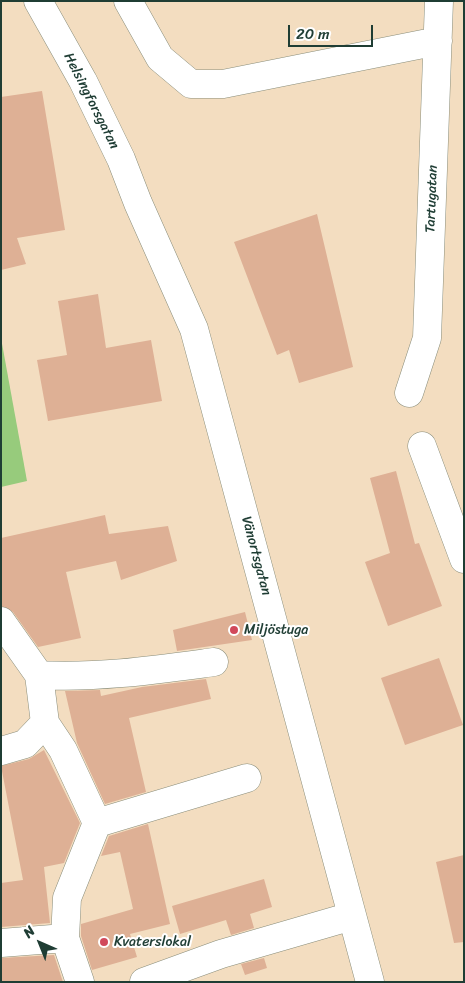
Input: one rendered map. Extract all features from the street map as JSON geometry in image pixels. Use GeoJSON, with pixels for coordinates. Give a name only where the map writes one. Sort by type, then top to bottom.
{"type":"FeatureCollection","features":[{"type":"Feature","properties":{"kind":"street","name":"Helsingforsgatan"},"geometry":{"type":"LineString","coordinates":[[38,1],[83,81],[121,159],[138,203]]}},
{"type":"Feature","properties":{"kind":"street"},"geometry":{"type":"LineString","coordinates":[[128,1],[160,58],[191,84],[223,84],[438,41]]}},
{"type":"Feature","properties":{"kind":"street","name":"Tartugatan"},"geometry":{"type":"LineString","coordinates":[[408,393],[427,338],[439,1]]}},
{"type":"Feature","properties":{"kind":"street","name":"Vänortsgatan"},"geometry":{"type":"LineString","coordinates":[[138,203],[194,329],[352,916]]}},
{"type":"Feature","properties":{"kind":"street"},"geometry":{"type":"LineString","coordinates":[[422,446],[464,559]]}},
{"type":"Feature","properties":{"kind":"street"},"geometry":{"type":"LineString","coordinates":[[1,621],[39,675],[45,723],[63,750],[97,823],[67,898],[65,938],[80,982]]}},
{"type":"Feature","properties":{"kind":"street"},"geometry":{"type":"LineString","coordinates":[[39,675],[82,677],[125,674],[214,662]]}},
{"type":"Feature","properties":{"kind":"street"},"geometry":{"type":"LineString","coordinates":[[1,751],[24,744],[45,723]]}},
{"type":"Feature","properties":{"kind":"street"},"geometry":{"type":"LineString","coordinates":[[97,823],[247,778]]}},
{"type":"Feature","properties":{"kind":"street"},"geometry":{"type":"LineString","coordinates":[[144,982],[221,954],[352,916],[370,982]]}},
{"type":"Feature","properties":{"kind":"street"},"geometry":{"type":"LineString","coordinates":[[1,943],[65,938]]}},
{"type":"Feature","properties":{"kind":"green space"},"geometry":{"type":"Polygon","coordinates":[[[1,338],[27,481],[1,487],[1,338]]]}},
{"type":"Feature","properties":{"kind":"building"},"geometry":{"type":"Polygon","coordinates":[[[42,91],[65,230],[17,238],[26,264],[1,270],[1,97],[42,91]]]}},
{"type":"Feature","properties":{"kind":"building"},"geometry":{"type":"Polygon","coordinates":[[[317,214],[353,367],[299,383],[289,350],[277,355],[234,242],[317,214]]]}},
{"type":"Feature","properties":{"kind":"building"},"geometry":{"type":"Polygon","coordinates":[[[98,294],[106,348],[151,340],[162,401],[48,421],[37,360],[67,355],[58,301],[98,294]]]}},
{"type":"Feature","properties":{"kind":"building"},"geometry":{"type":"Polygon","coordinates":[[[396,471],[415,544],[419,543],[442,606],[388,626],[365,562],[390,553],[370,478],[396,471]]]}},
{"type":"Feature","properties":{"kind":"building"},"geometry":{"type":"Polygon","coordinates":[[[105,515],[109,534],[168,526],[177,561],[121,580],[116,561],[66,572],[81,638],[38,647],[13,612],[1,606],[1,538],[105,515]]]}},
{"type":"Feature","properties":{"kind":"building"},"geometry":{"type":"Polygon","coordinates":[[[245,612],[252,640],[177,651],[173,630],[245,612]]]}},
{"type":"Feature","properties":{"kind":"building"},"geometry":{"type":"Polygon","coordinates":[[[439,658],[463,725],[405,745],[381,678],[439,658]]]}},
{"type":"Feature","properties":{"kind":"building"},"geometry":{"type":"Polygon","coordinates":[[[206,679],[211,699],[129,718],[146,792],[105,804],[77,743],[65,691],[100,690],[101,696],[142,687],[206,679]]]}},
{"type":"Feature","properties":{"kind":"building"},"geometry":{"type":"Polygon","coordinates":[[[44,750],[80,823],[64,863],[44,867],[50,923],[1,927],[1,883],[23,880],[1,766],[29,759],[44,750]]]}},
{"type":"Feature","properties":{"kind":"building"},"geometry":{"type":"Polygon","coordinates":[[[148,824],[170,924],[130,934],[137,957],[92,970],[81,936],[81,924],[133,909],[120,852],[101,856],[109,836],[148,824]]]}},
{"type":"Feature","properties":{"kind":"building"},"geometry":{"type":"Polygon","coordinates":[[[464,855],[464,942],[454,943],[436,862],[464,855]]]}},
{"type":"Feature","properties":{"kind":"building"},"geometry":{"type":"Polygon","coordinates":[[[264,879],[272,907],[250,914],[254,928],[231,935],[226,920],[180,934],[172,906],[264,879]]]}},
{"type":"Feature","properties":{"kind":"building"},"geometry":{"type":"Polygon","coordinates":[[[54,955],[63,982],[1,982],[1,958],[54,955]]]}},
{"type":"Feature","properties":{"kind":"building"},"geometry":{"type":"Polygon","coordinates":[[[264,958],[267,968],[245,975],[241,964],[264,958]]]}},
{"type":"Feature","properties":{"kind":"place","name":"Miljöstuga"},"geometry":{"type":"Point","coordinates":[234,630]}},
{"type":"Feature","properties":{"kind":"place","name":"Kvaterslokal"},"geometry":{"type":"Point","coordinates":[104,942]}}]}
